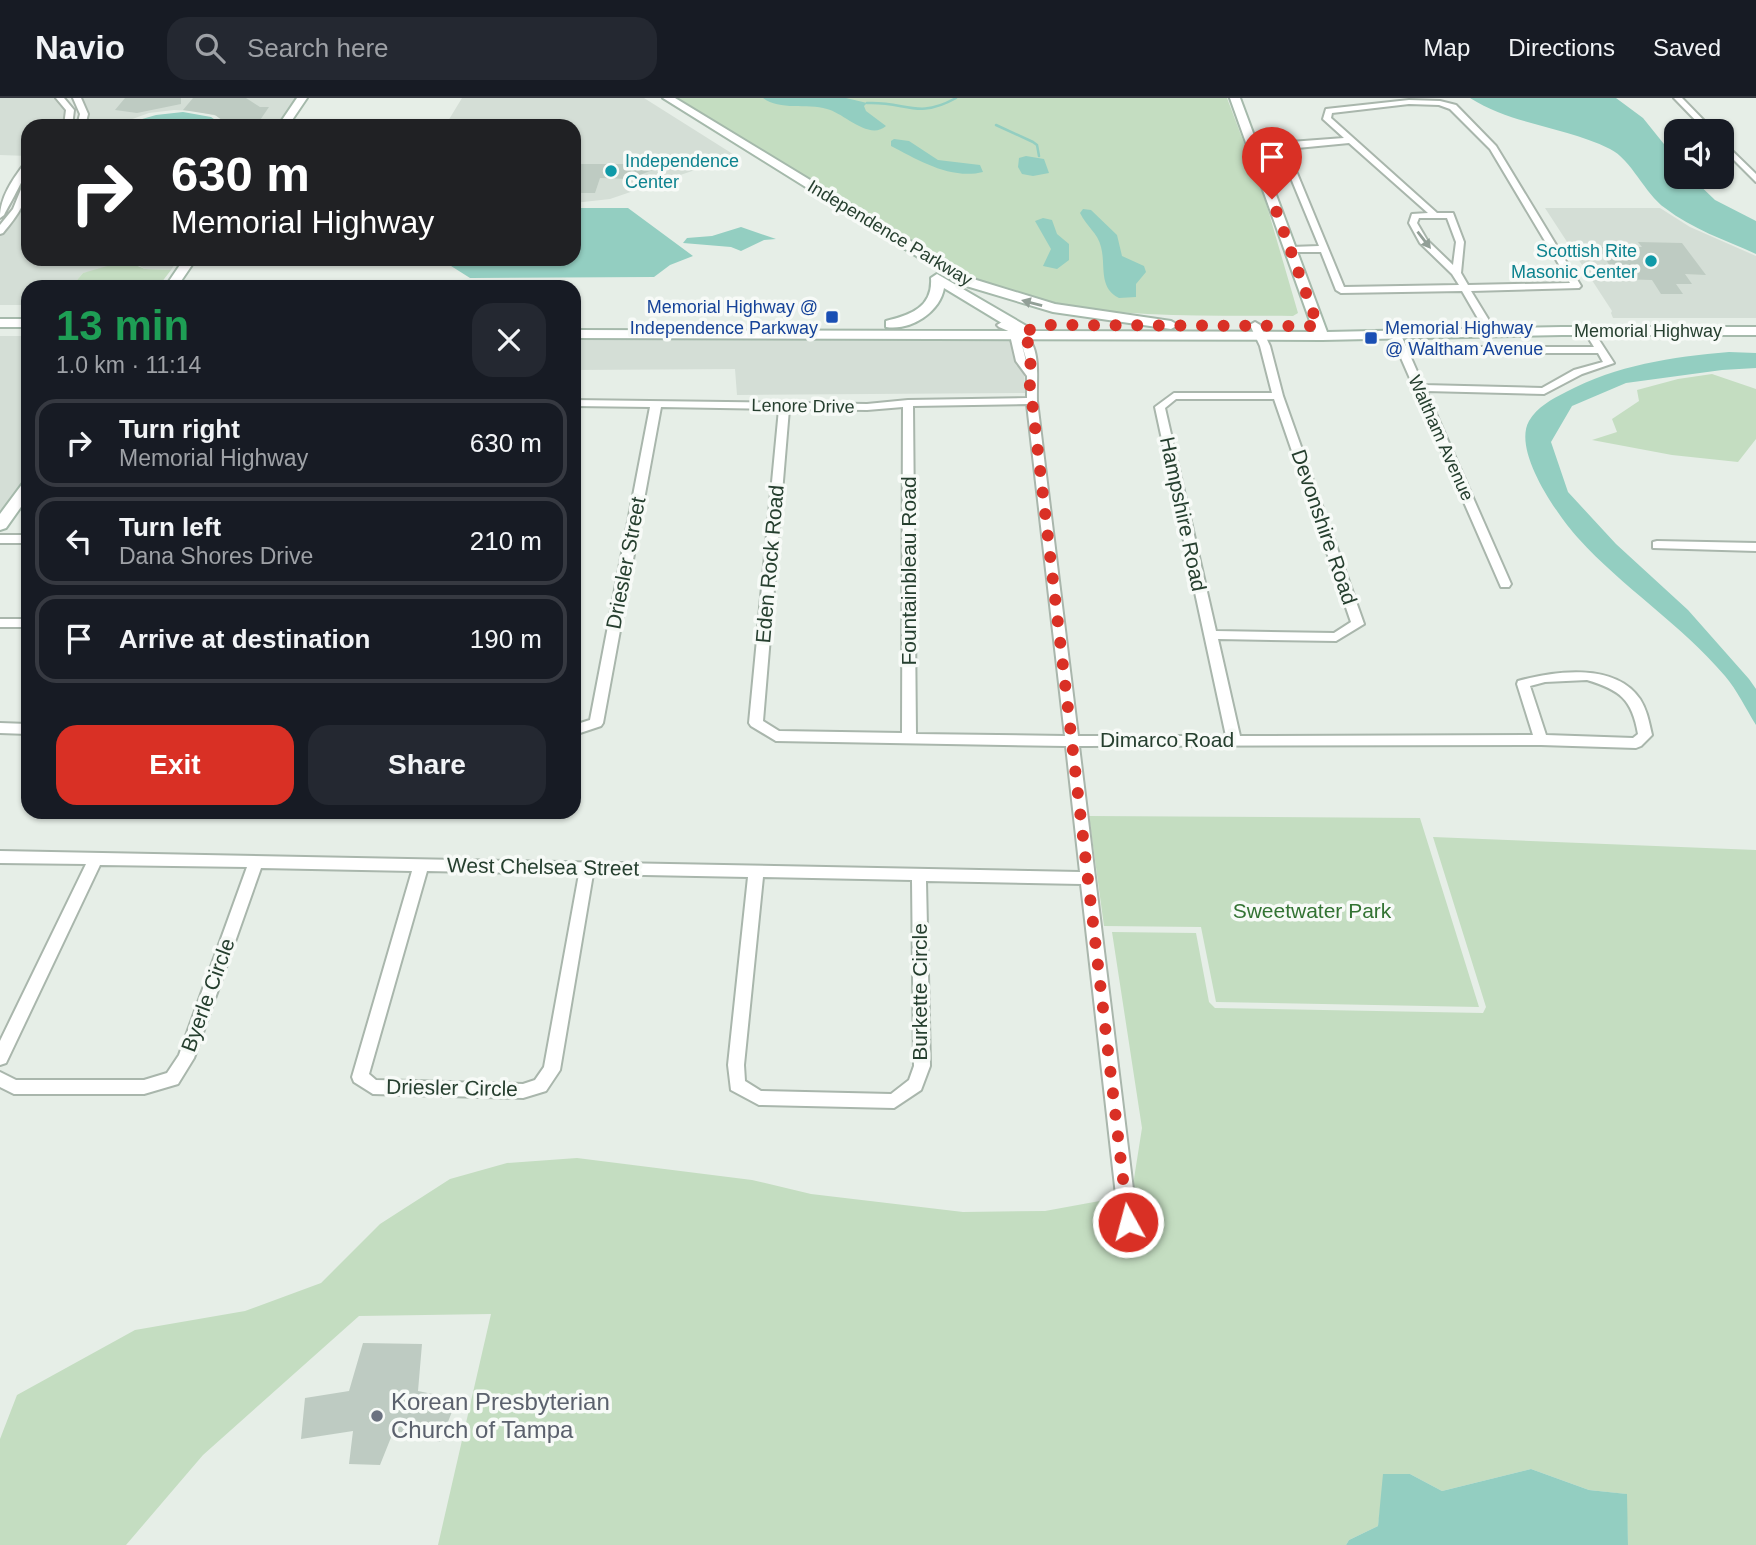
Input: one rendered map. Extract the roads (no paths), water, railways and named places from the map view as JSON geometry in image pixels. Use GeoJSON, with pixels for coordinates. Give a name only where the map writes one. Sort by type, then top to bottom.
{"type":"FeatureCollection","features":[{"type":"Feature","properties":{"kind":"main road"},"geometry":{"type":"LineString","coordinates":[[288,119],[302,98]]}},
{"type":"Feature","properties":{"kind":"main road"},"geometry":{"type":"LineString","coordinates":[[1235,98],[1320,331]]}},
{"type":"Feature","properties":{"kind":"main road","name":"Independence Parkway"},"geometry":{"type":"LineString","coordinates":[[664,102],[1016,330]]}},
{"type":"Feature","properties":{"kind":"main road","name":"Independence Parkway"},"geometry":{"type":"LineString","coordinates":[[664,102],[968,282],[1053,308],[1172,325]]}},
{"type":"Feature","properties":{"kind":"main road"},"geometry":{"type":"LineString","coordinates":[[891,324],[914,317],[934,303],[939,291],[937,278]]}},
{"type":"Feature","properties":{"kind":"main road","name":"Memorial Highway"},"geometry":{"type":"LineString","coordinates":[[1393,330],[1448,341],[1585,326],[1756,321]]}},
{"type":"Feature","properties":{"kind":"main road","name":"Memorial Highway"},"geometry":{"type":"LineString","coordinates":[[581,324],[697,329],[1320,331],[1393,330],[1485,322],[1756,331]]}},
{"type":"Feature","properties":{"kind":"main road"},"geometry":{"type":"LineString","coordinates":[[0,323],[21,323]]}},
{"type":"Feature","properties":{"kind":"main road","name":"Memorial Highway"},"geometry":{"type":"LineString","coordinates":[[839,329],[891,324],[1016,330]]}},
{"type":"Feature","properties":{"kind":"main road","name":"Memorial Highway"},"geometry":{"type":"LineString","coordinates":[[1044,330],[1172,325],[1258,330]]}},
{"type":"Feature","properties":{"kind":"main road","name":"Memorial Highway"},"geometry":{"type":"LineString","coordinates":[[581,334],[697,329]]}},
{"type":"Feature","properties":{"kind":"main road"},"geometry":{"type":"LineString","coordinates":[[0,333],[21,333]]}},
{"type":"Feature","properties":{"kind":"main road"},"geometry":{"type":"LineString","coordinates":[[0,526],[21,496]]}},
{"type":"Feature","properties":{"kind":"street"},"geometry":{"type":"LineString","coordinates":[[61,98],[70,110],[69,119]]}},
{"type":"Feature","properties":{"kind":"street"},"geometry":{"type":"LineString","coordinates":[[77,98],[85,114],[83,119]]}},
{"type":"Feature","properties":{"kind":"street"},"geometry":{"type":"LineString","coordinates":[[1678,98],[1698,119]]}},
{"type":"Feature","properties":{"kind":"street"},"geometry":{"type":"LineString","coordinates":[[1283,147],[1341,290],[1576,286],[1493,148],[1453,107],[1440,103],[1409,102],[1329,111],[1327,119],[1433,213]]}},
{"type":"Feature","properties":{"kind":"street"},"geometry":{"type":"LineString","coordinates":[[1253,147],[1283,147],[1350,140]]}},
{"type":"Feature","properties":{"kind":"street"},"geometry":{"type":"LineString","coordinates":[[1734,155],[1756,178]]}},
{"type":"Feature","properties":{"kind":"street"},"geometry":{"type":"LineString","coordinates":[[0,215],[21,174]]}},
{"type":"Feature","properties":{"kind":"street"},"geometry":{"type":"LineString","coordinates":[[0,231],[17,210],[21,200]]}},
{"type":"Feature","properties":{"kind":"street"},"geometry":{"type":"LineString","coordinates":[[1456,273],[1460,236],[1450,215],[1433,213],[1415,216],[1412,223],[1423,241],[1456,273],[1485,322]]}},
{"type":"Feature","properties":{"kind":"street"},"geometry":{"type":"LineString","coordinates":[[1291,250],[1324,249]]}},
{"type":"Feature","properties":{"kind":"street"},"geometry":{"type":"LineString","coordinates":[[1419,388],[1544,391],[1578,372],[1609,363],[1585,326]]}},
{"type":"Feature","properties":{"kind":"street"},"geometry":{"type":"LineString","coordinates":[[1016,330],[1021,361],[1029,374],[1128,1222]]}},
{"type":"Feature","properties":{"kind":"street","name":"Devonshire Road"},"geometry":{"type":"LineString","coordinates":[[1210,635],[1336,637],[1358,624],[1278,396],[1258,330]]}},
{"type":"Feature","properties":{"kind":"street","name":"Waltham Avenue"},"geometry":{"type":"LineString","coordinates":[[1393,330],[1505,584]]}},
{"type":"Feature","properties":{"kind":"street"},"geometry":{"type":"LineString","coordinates":[[1420,349],[1448,341],[1462,349],[1601,349]]}},
{"type":"Feature","properties":{"kind":"street","name":"Hampshire Road"},"geometry":{"type":"LineString","coordinates":[[1234,740],[1160,407],[1174,396],[1278,396]]}},
{"type":"Feature","properties":{"kind":"street","name":"Lenore Drive"},"geometry":{"type":"LineString","coordinates":[[581,403],[867,407],[908,402],[1032,401]]}},
{"type":"Feature","properties":{"kind":"street","name":"Fountainbleau Road"},"geometry":{"type":"LineString","coordinates":[[908,402],[909,739]]}},
{"type":"Feature","properties":{"kind":"street","name":"Driesler Street"},"geometry":{"type":"LineString","coordinates":[[581,728],[596,723],[656,404]]}},
{"type":"Feature","properties":{"kind":"street","name":"Eden Rock Road"},"geometry":{"type":"LineString","coordinates":[[756,723],[784,407]]}},
{"type":"Feature","properties":{"kind":"street"},"geometry":{"type":"LineString","coordinates":[[0,539],[21,539]]}},
{"type":"Feature","properties":{"kind":"street"},"geometry":{"type":"LineString","coordinates":[[1657,545],[1756,547]]}},
{"type":"Feature","properties":{"kind":"street"},"geometry":{"type":"LineString","coordinates":[[0,623],[21,624]]}},
{"type":"Feature","properties":{"kind":"street","name":"Dimarco Road"},"geometry":{"type":"LineString","coordinates":[[756,723],[776,736],[1072,741],[1541,740],[1636,743],[1645,735],[1642,712],[1627,690],[1587,676],[1545,678],[1523,684],[1541,740]]}},
{"type":"Feature","properties":{"kind":"street"},"geometry":{"type":"LineString","coordinates":[[0,729],[21,729]]}},
{"type":"Feature","properties":{"kind":"street","name":"West Chelsea Street"},"geometry":{"type":"LineString","coordinates":[[0,857],[1086,878]]}},
{"type":"Feature","properties":{"kind":"street"},"geometry":{"type":"LineString","coordinates":[[0,1058],[95,859]]}},
{"type":"Feature","properties":{"kind":"street","name":"Byerle Circle"},"geometry":{"type":"LineString","coordinates":[[0,1079],[14,1087],[144,1087],[172,1079],[186,1058],[256,862]]}},
{"type":"Feature","properties":{"kind":"street","name":"Driesler Circle"},"geometry":{"type":"LineString","coordinates":[[421,865],[360,1077],[373,1087],[523,1091],[540,1086],[552,1070],[587,867]]}},
{"type":"Feature","properties":{"kind":"street","name":"Burkette Circle"},"geometry":{"type":"LineString","coordinates":[[756,871],[736,1065],[737,1085],[759,1098],[894,1101],[915,1085],[922,1066],[919,874]]}},
{"type":"Feature","properties":{"kind":"water"},"geometry":{"type":"Polygon","coordinates":[[[763,98],[846,98],[867,103],[864,106],[866,111],[886,126],[872,130],[856,125],[834,111],[819,107],[785,106],[763,98]]]}},
{"type":"Feature","properties":{"kind":"water"},"geometry":{"type":"Polygon","coordinates":[[[1470,98],[1616,98],[1643,118],[1664,144],[1664,189],[1704,189],[1715,200],[1756,221],[1756,254],[1697,228],[1665,208],[1625,160],[1610,149],[1487,107],[1470,98]]]}},
{"type":"Feature","properties":{"kind":"water"},"geometry":{"type":"Polygon","coordinates":[[[183,112],[214,119],[142,119],[183,112]]]}},
{"type":"Feature","properties":{"kind":"water"},"geometry":{"type":"Polygon","coordinates":[[[894,139],[909,141],[938,160],[980,165],[983,172],[959,173],[935,167],[891,146],[894,139]]]}},
{"type":"Feature","properties":{"kind":"water"},"geometry":{"type":"Polygon","coordinates":[[[1026,156],[1044,159],[1049,173],[1033,176],[1022,174],[1018,167],[1019,158],[1026,156]]]}},
{"type":"Feature","properties":{"kind":"water"},"geometry":{"type":"Polygon","coordinates":[[[581,208],[628,208],[693,256],[670,265],[654,277],[470,278],[451,266],[581,266],[581,208]]]}},
{"type":"Feature","properties":{"kind":"water"},"geometry":{"type":"Polygon","coordinates":[[[1083,209],[1091,210],[1117,235],[1122,256],[1144,266],[1146,272],[1136,284],[1136,297],[1119,298],[1108,288],[1099,242],[1080,213],[1083,209]]]}},
{"type":"Feature","properties":{"kind":"water"},"geometry":{"type":"Polygon","coordinates":[[[1043,218],[1052,220],[1057,234],[1069,244],[1069,260],[1057,269],[1043,266],[1051,249],[1035,221],[1043,218]]]}},
{"type":"Feature","properties":{"kind":"water"},"geometry":{"type":"Polygon","coordinates":[[[741,227],[776,239],[764,240],[741,251],[731,247],[683,243],[687,238],[712,236],[741,227]]]}},
{"type":"Feature","properties":{"kind":"water"},"geometry":{"type":"Polygon","coordinates":[[[1729,352],[1756,353],[1756,368],[1626,383],[1572,406],[1551,442],[1568,492],[1616,544],[1688,610],[1749,679],[1756,689],[1756,725],[1729,681],[1708,657],[1595,556],[1569,528],[1549,499],[1532,465],[1525,434],[1532,416],[1541,408],[1585,383],[1645,364],[1729,352]]]}},
{"type":"Feature","properties":{"kind":"water"},"geometry":{"type":"Polygon","coordinates":[[[1531,1469],[1589,1490],[1627,1494],[1628,1545],[1346,1545],[1349,1540],[1378,1526],[1383,1474],[1410,1474],[1442,1491],[1531,1469]]]}},
{"type":"Feature","properties":{"kind":"waterway"},"geometry":{"type":"LineString","coordinates":[[867,103],[921,109],[956,98]]}},
{"type":"Feature","properties":{"kind":"waterway"},"geometry":{"type":"LineString","coordinates":[[996,125],[1033,142],[1037,145],[1039,156]]}},
{"type":"Feature","properties":{"kind":"place","name":"Independence Center"},"geometry":{"type":"Point","coordinates":[611,171]}},
{"type":"Feature","properties":{"kind":"place","name":"Scottish Rite Masonic Center"},"geometry":{"type":"Point","coordinates":[1651,261]}},
{"type":"Feature","properties":{"kind":"place","name":"Memorial Highway @ Independence Parkway"},"geometry":{"type":"Point","coordinates":[832,317]}},
{"type":"Feature","properties":{"kind":"place","name":"Memorial Highway @ Waltham Avenue"},"geometry":{"type":"Point","coordinates":[1371,338]}},
{"type":"Feature","properties":{"kind":"place","name":"Korean Presbyterian Church of Tampa"},"geometry":{"type":"Point","coordinates":[377,1416]}},
{"type":"Feature","properties":{"kind":"park label","name":"Sweetwater Park"},"geometry":{"type":"Point","coordinates":[1312,911]}}]}
